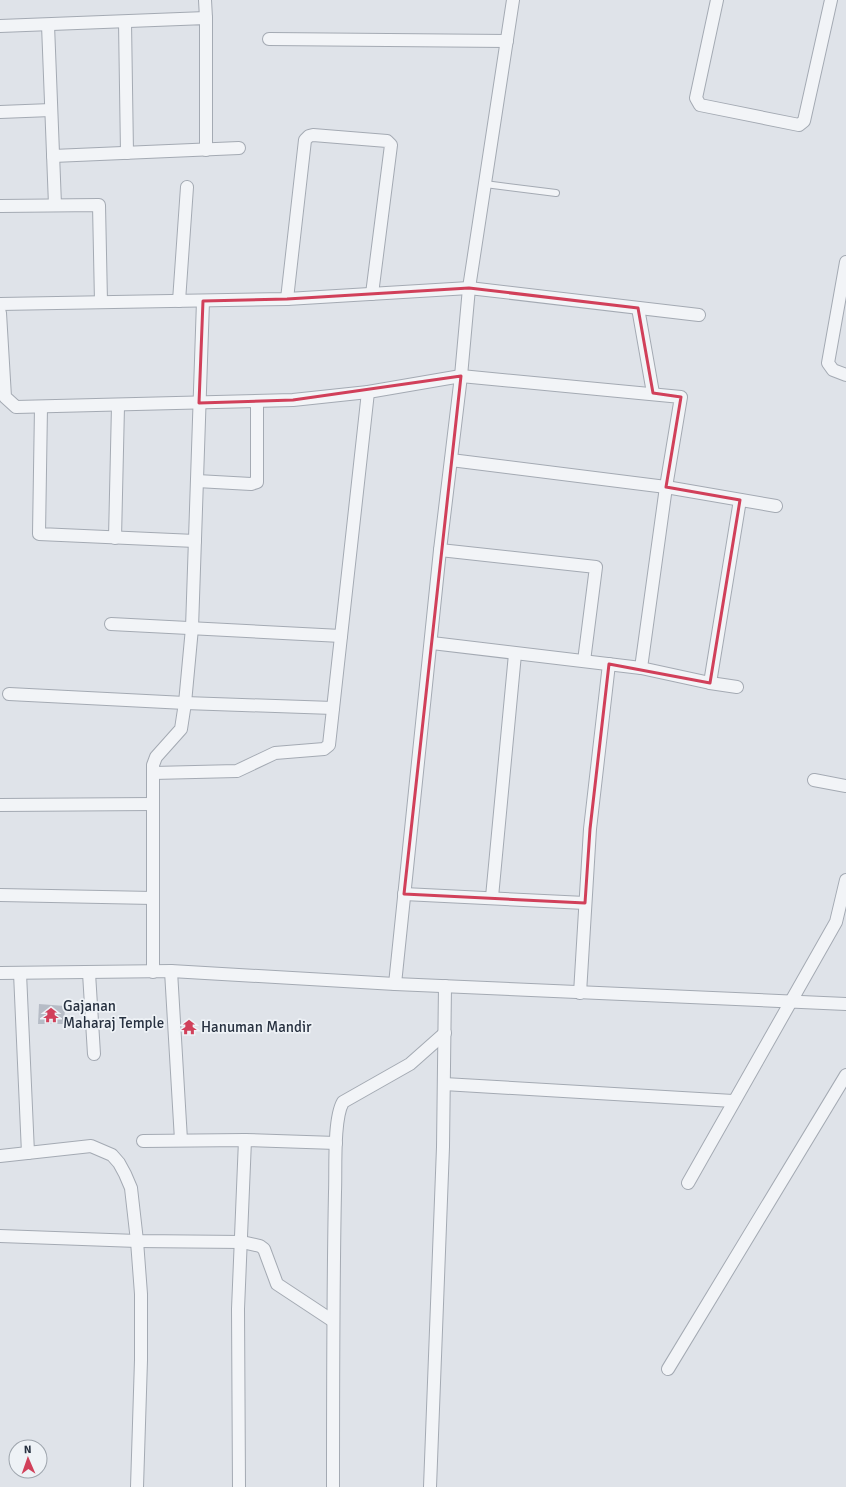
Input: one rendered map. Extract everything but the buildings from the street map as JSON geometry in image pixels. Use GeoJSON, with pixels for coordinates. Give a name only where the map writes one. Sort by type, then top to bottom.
{"type":"FeatureCollection","features":[{"type":"Feature","properties":{"kind":"street"},"geometry":{"type":"LineString","coordinates":[[205,0],[206,150]]}},
{"type":"Feature","properties":{"kind":"street"},"geometry":{"type":"LineString","coordinates":[[395,984],[432,643],[440,550],[461,376],[469,288],[513,0]]}},
{"type":"Feature","properties":{"kind":"street"},"geometry":{"type":"LineString","coordinates":[[717,0],[696,98],[697,103],[700,105],[799,124],[804,121],[831,0]]}},
{"type":"Feature","properties":{"kind":"street"},"geometry":{"type":"LineString","coordinates":[[0,26],[206,18]]}},
{"type":"Feature","properties":{"kind":"street"},"geometry":{"type":"LineString","coordinates":[[125,22],[127,153]]}},
{"type":"Feature","properties":{"kind":"street"},"geometry":{"type":"LineString","coordinates":[[48,25],[55,205]]}},
{"type":"Feature","properties":{"kind":"street"},"geometry":{"type":"LineString","coordinates":[[269,39],[507,41]]}},
{"type":"Feature","properties":{"kind":"street"},"geometry":{"type":"LineString","coordinates":[[0,112],[51,110]]}},
{"type":"Feature","properties":{"kind":"street"},"geometry":{"type":"LineString","coordinates":[[287,299],[305,140],[309,136],[313,135],[387,141],[391,144],[372,294]]}},
{"type":"Feature","properties":{"kind":"street"},"geometry":{"type":"LineString","coordinates":[[53,156],[239,148]]}},
{"type":"Feature","properties":{"kind":"street"},"geometry":{"type":"LineString","coordinates":[[179,301],[186,187]]}},
{"type":"Feature","properties":{"kind":"street"},"geometry":{"type":"LineString","coordinates":[[0,206],[99,205],[101,302]]}},
{"type":"Feature","properties":{"kind":"street"},"geometry":{"type":"LineString","coordinates":[[846,262],[828,358],[829,366],[846,375]]}},
{"type":"Feature","properties":{"kind":"street"},"geometry":{"type":"LineString","coordinates":[[0,304],[287,299],[469,288],[699,315]]}},
{"type":"Feature","properties":{"kind":"street"},"geometry":{"type":"LineString","coordinates":[[153,972],[153,773],[154,760],[181,729],[185,703],[192,628],[203,300]]}},
{"type":"Feature","properties":{"kind":"street"},"geometry":{"type":"LineString","coordinates":[[638,308],[653,393]]}},
{"type":"Feature","properties":{"kind":"street"},"geometry":{"type":"LineString","coordinates":[[0,313],[5,397],[16,407],[118,406],[293,400],[368,392],[461,376],[653,393],[681,397],[666,487],[641,668]]}},
{"type":"Feature","properties":{"kind":"street"},"geometry":{"type":"LineString","coordinates":[[153,773],[237,771],[275,753],[324,749],[329,745],[368,392]]}},
{"type":"Feature","properties":{"kind":"street"},"geometry":{"type":"LineString","coordinates":[[197,481],[251,484],[257,482],[257,401]]}},
{"type":"Feature","properties":{"kind":"street"},"geometry":{"type":"LineString","coordinates":[[115,538],[118,406]]}},
{"type":"Feature","properties":{"kind":"street"},"geometry":{"type":"LineString","coordinates":[[41,407],[39,534],[195,541]]}},
{"type":"Feature","properties":{"kind":"street"},"geometry":{"type":"LineString","coordinates":[[451,460],[666,487],[776,506]]}},
{"type":"Feature","properties":{"kind":"street"},"geometry":{"type":"LineString","coordinates":[[710,683],[740,500]]}},
{"type":"Feature","properties":{"kind":"street"},"geometry":{"type":"LineString","coordinates":[[440,550],[596,567],[584,661]]}},
{"type":"Feature","properties":{"kind":"street"},"geometry":{"type":"LineString","coordinates":[[111,624],[341,636]]}},
{"type":"Feature","properties":{"kind":"street"},"geometry":{"type":"LineString","coordinates":[[432,643],[641,668],[710,683],[737,687]]}},
{"type":"Feature","properties":{"kind":"street"},"geometry":{"type":"LineString","coordinates":[[492,897],[515,654]]}},
{"type":"Feature","properties":{"kind":"street"},"geometry":{"type":"LineString","coordinates":[[580,993],[590,829],[609,664]]}},
{"type":"Feature","properties":{"kind":"street"},"geometry":{"type":"LineString","coordinates":[[9,694],[185,703],[333,708]]}},
{"type":"Feature","properties":{"kind":"street"},"geometry":{"type":"LineString","coordinates":[[814,780],[846,786]]}},
{"type":"Feature","properties":{"kind":"street"},"geometry":{"type":"LineString","coordinates":[[0,805],[153,804]]}},
{"type":"Feature","properties":{"kind":"street"},"geometry":{"type":"LineString","coordinates":[[688,1183],[733,1101],[836,922],[846,880]]}},
{"type":"Feature","properties":{"kind":"street"},"geometry":{"type":"LineString","coordinates":[[404,894],[585,902]]}},
{"type":"Feature","properties":{"kind":"street"},"geometry":{"type":"LineString","coordinates":[[0,895],[153,898]]}},
{"type":"Feature","properties":{"kind":"street"},"geometry":{"type":"LineString","coordinates":[[0,974],[171,971],[395,984],[846,1004]]}},
{"type":"Feature","properties":{"kind":"street"},"geometry":{"type":"LineString","coordinates":[[171,971],[181,1140]]}},
{"type":"Feature","properties":{"kind":"street"},"geometry":{"type":"LineString","coordinates":[[20,973],[28,1152]]}},
{"type":"Feature","properties":{"kind":"street"},"geometry":{"type":"LineString","coordinates":[[89,973],[94,1054]]}},
{"type":"Feature","properties":{"kind":"street"},"geometry":{"type":"LineString","coordinates":[[430,1487],[444,1084],[445,986]]}},
{"type":"Feature","properties":{"kind":"street"},"geometry":{"type":"LineString","coordinates":[[333,1487],[333,1321],[336,1143],[339,1111],[343,1102],[410,1064],[445,1033]]}},
{"type":"Feature","properties":{"kind":"street"},"geometry":{"type":"LineString","coordinates":[[668,1369],[846,1075]]}},
{"type":"Feature","properties":{"kind":"street"},"geometry":{"type":"LineString","coordinates":[[444,1084],[733,1101]]}},
{"type":"Feature","properties":{"kind":"street"},"geometry":{"type":"LineString","coordinates":[[239,1487],[238,1309],[242,1242],[245,1140]]}},
{"type":"Feature","properties":{"kind":"street"},"geometry":{"type":"LineString","coordinates":[[142,1141],[245,1140],[336,1143]]}},
{"type":"Feature","properties":{"kind":"street"},"geometry":{"type":"LineString","coordinates":[[0,1156],[91,1146],[112,1155],[120,1163],[131,1188],[138,1241],[140,1294],[141,1360],[137,1487]]}},
{"type":"Feature","properties":{"kind":"street"},"geometry":{"type":"LineString","coordinates":[[0,1236],[138,1241],[242,1242],[260,1246],[264,1249],[278,1284],[333,1321]]}},
{"type":"Feature","properties":{"kind":"lane"},"geometry":{"type":"LineString","coordinates":[[485,184],[556,193]]}},
{"type":"Feature","properties":{"kind":"highlighted area"},"geometry":{"type":"Polygon","coordinates":[[[469,288],[638,308],[653,393],[681,397],[666,487],[740,500],[710,683],[609,664],[590,829],[585,903],[404,894],[461,376],[293,400],[199,403],[203,301],[287,299],[469,288]]]}},
{"type":"Feature","properties":{"kind":"place","name":"Gajanan Maharaj Temple"},"geometry":{"type":"Point","coordinates":[51,1015]}},
{"type":"Feature","properties":{"kind":"place","name":"Hanuman Mandir"},"geometry":{"type":"Point","coordinates":[189,1027]}}]}
